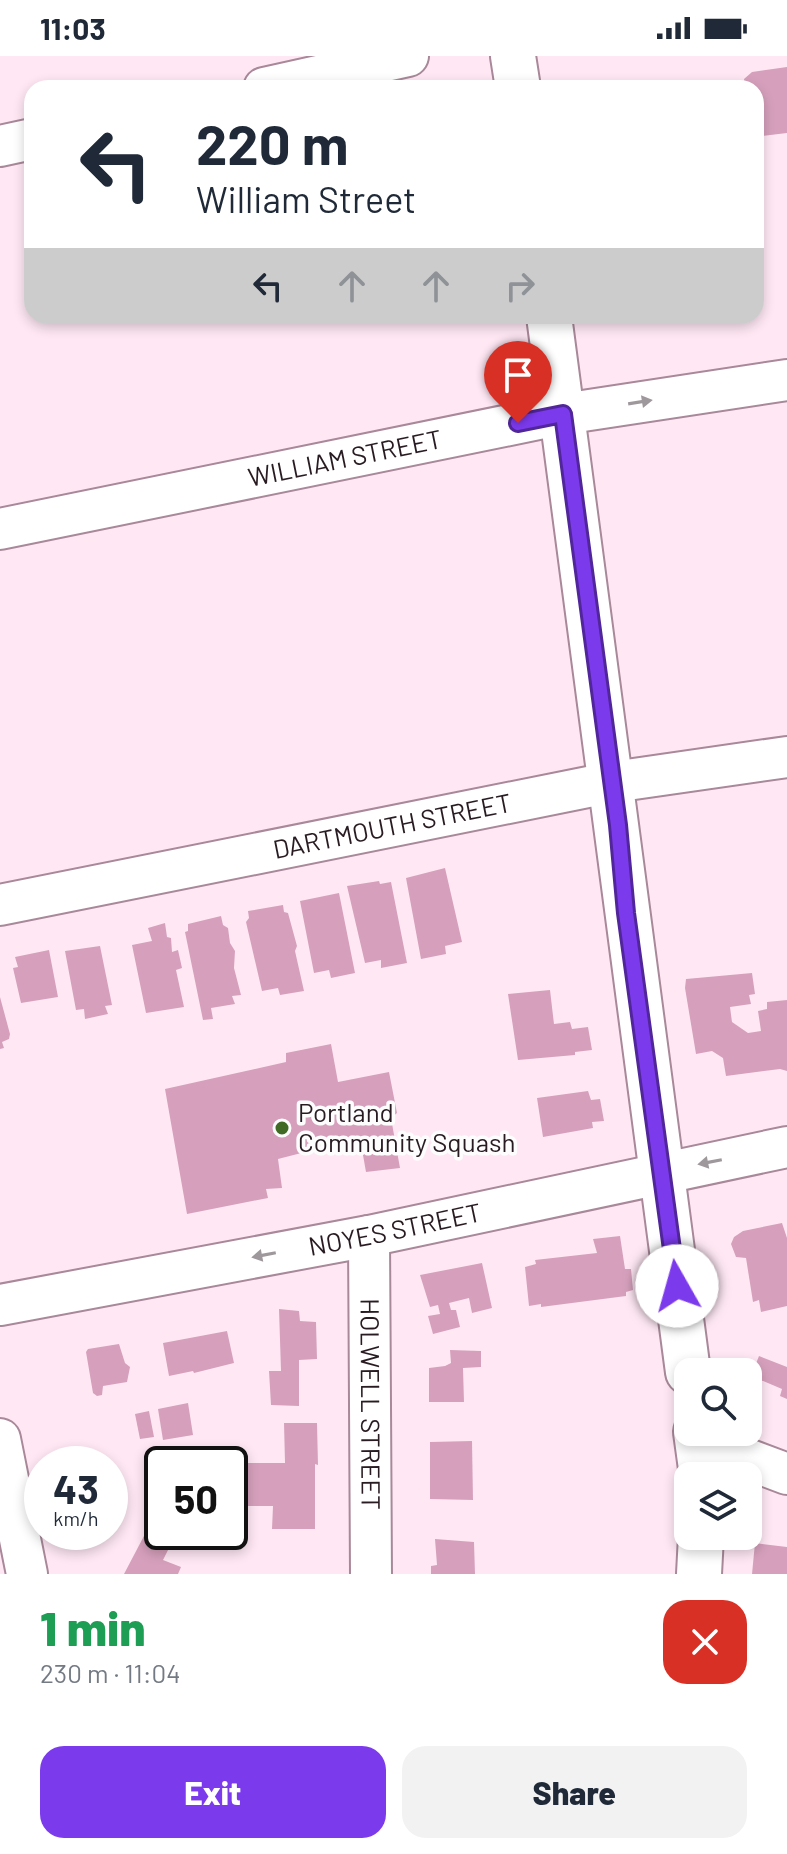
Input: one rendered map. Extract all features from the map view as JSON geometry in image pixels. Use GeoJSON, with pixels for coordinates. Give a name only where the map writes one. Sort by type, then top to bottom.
{"type":"FeatureCollection","features":[{"type":"Feature","properties":{"kind":"main road"},"geometry":{"type":"LineString","coordinates":[[513,56],[517,80]]}},
{"type":"Feature","properties":{"kind":"main road"},"geometry":{"type":"LineString","coordinates":[[550,324],[613,782],[626,913],[686,1358]]}},
{"type":"Feature","properties":{"kind":"main road"},"geometry":{"type":"LineString","coordinates":[[699,1574],[700,1550]]}},
{"type":"Feature","properties":{"kind":"street"},"geometry":{"type":"LineString","coordinates":[[300,80],[408,56]]}},
{"type":"Feature","properties":{"kind":"street"},"geometry":{"type":"LineString","coordinates":[[0,146],[24,141]]}},
{"type":"Feature","properties":{"kind":"street","name":"WILLIAM STREET"},"geometry":{"type":"LineString","coordinates":[[0,529],[563,414],[787,380]]}},
{"type":"Feature","properties":{"kind":"street","name":"DARTMOUTH STREET"},"geometry":{"type":"LineString","coordinates":[[0,905],[613,782],[787,757]]}},
{"type":"Feature","properties":{"kind":"street","name":"NOYES STREET"},"geometry":{"type":"LineString","coordinates":[[0,1305],[369,1236],[787,1147]]}},
{"type":"Feature","properties":{"kind":"street","name":"HOLWELL STREET"},"geometry":{"type":"LineString","coordinates":[[369,1236],[371,1574]]}},
{"type":"Feature","properties":{"kind":"street"},"geometry":{"type":"LineString","coordinates":[[0,1439],[27,1574]]}},
{"type":"Feature","properties":{"kind":"street"},"geometry":{"type":"LineString","coordinates":[[698,1449],[787,1474]]}},
{"type":"Feature","properties":{"kind":"building"},"geometry":{"type":"Polygon","coordinates":[[[787,67],[787,133],[764,136],[764,80],[744,80],[752,72],[787,67]]]}},
{"type":"Feature","properties":{"kind":"building"},"geometry":{"type":"Polygon","coordinates":[[[445,868],[462,942],[445,946],[446,954],[421,959],[406,878],[445,868]]]}},
{"type":"Feature","properties":{"kind":"building"},"geometry":{"type":"Polygon","coordinates":[[[379,881],[380,884],[391,882],[407,963],[381,968],[381,960],[365,963],[347,886],[379,881]]]}},
{"type":"Feature","properties":{"kind":"building"},"geometry":{"type":"Polygon","coordinates":[[[339,893],[355,973],[331,978],[329,970],[314,973],[300,901],[339,893]]]}},
{"type":"Feature","properties":{"kind":"building"},"geometry":{"type":"Polygon","coordinates":[[[283,905],[297,946],[295,951],[304,991],[280,995],[278,988],[262,991],[246,922],[248,911],[283,905]]]}},
{"type":"Feature","properties":{"kind":"building"},"geometry":{"type":"Polygon","coordinates":[[[221,916],[235,951],[234,968],[241,995],[232,996],[235,1004],[211,1008],[213,1019],[203,1020],[185,932],[188,931],[188,924],[221,916]]]}},
{"type":"Feature","properties":{"kind":"building"},"geometry":{"type":"Polygon","coordinates":[[[165,923],[172,952],[178,950],[182,968],[176,970],[184,1007],[146,1013],[132,945],[152,941],[148,928],[165,923]]]}},
{"type":"Feature","properties":{"kind":"building"},"geometry":{"type":"Polygon","coordinates":[[[100,946],[112,1005],[105,1006],[108,1014],[85,1019],[84,1009],[76,1010],[65,951],[100,946]]]}},
{"type":"Feature","properties":{"kind":"building"},"geometry":{"type":"Polygon","coordinates":[[[49,950],[58,997],[21,1003],[13,968],[18,967],[15,957],[49,950]]]}},
{"type":"Feature","properties":{"kind":"building"},"geometry":{"type":"Polygon","coordinates":[[[752,973],[755,994],[749,995],[751,1004],[730,1007],[732,1022],[748,1033],[761,1031],[758,1011],[767,1009],[767,1002],[787,1000],[787,1071],[780,1069],[726,1076],[723,1058],[712,1051],[696,1054],[686,979],[752,973]]]}},
{"type":"Feature","properties":{"kind":"building"},"geometry":{"type":"Polygon","coordinates":[[[550,990],[554,1024],[570,1022],[572,1029],[588,1027],[592,1050],[575,1052],[575,1055],[518,1060],[508,994],[550,990]]]}},
{"type":"Feature","properties":{"kind":"building"},"geometry":{"type":"Polygon","coordinates":[[[0,997],[10,1034],[9,1039],[2,1042],[4,1048],[0,1049],[0,997]]]}},
{"type":"Feature","properties":{"kind":"building","name":"Portland Community Squash"},"geometry":{"type":"Polygon","coordinates":[[[331,1044],[338,1082],[389,1072],[397,1113],[391,1118],[400,1168],[366,1172],[360,1138],[278,1159],[282,1188],[266,1189],[268,1198],[187,1214],[165,1089],[286,1062],[286,1053],[331,1044]]]}},
{"type":"Feature","properties":{"kind":"building"},"geometry":{"type":"Polygon","coordinates":[[[588,1091],[591,1100],[600,1099],[604,1121],[592,1122],[593,1128],[543,1137],[537,1098],[588,1091]]]}},
{"type":"Feature","properties":{"kind":"building"},"geometry":{"type":"Polygon","coordinates":[[[782,1223],[787,1238],[787,1306],[761,1312],[759,1300],[753,1302],[746,1258],[736,1257],[731,1244],[734,1237],[743,1231],[782,1223]]]}},
{"type":"Feature","properties":{"kind":"building"},"geometry":{"type":"Polygon","coordinates":[[[620,1236],[625,1269],[631,1269],[633,1290],[626,1292],[626,1296],[529,1306],[525,1267],[536,1264],[535,1260],[597,1253],[593,1239],[620,1236]]]}},
{"type":"Feature","properties":{"kind":"building"},"geometry":{"type":"Polygon","coordinates":[[[482,1263],[492,1308],[472,1313],[469,1298],[449,1303],[451,1310],[456,1310],[460,1327],[433,1334],[428,1316],[440,1314],[438,1305],[430,1307],[420,1275],[482,1263]]]}},
{"type":"Feature","properties":{"kind":"building"},"geometry":{"type":"Polygon","coordinates":[[[279,1309],[299,1311],[300,1321],[316,1322],[317,1359],[299,1360],[299,1406],[271,1405],[269,1371],[281,1371],[279,1309]]]}},
{"type":"Feature","properties":{"kind":"building"},"geometry":{"type":"Polygon","coordinates":[[[227,1331],[234,1363],[169,1376],[163,1343],[227,1331]]]}},
{"type":"Feature","properties":{"kind":"building"},"geometry":{"type":"Polygon","coordinates":[[[119,1344],[125,1363],[130,1367],[127,1382],[103,1386],[102,1395],[97,1396],[93,1393],[86,1352],[88,1349],[119,1344]]]}},
{"type":"Feature","properties":{"kind":"building"},"geometry":{"type":"Polygon","coordinates":[[[450,1350],[481,1351],[481,1367],[463,1368],[464,1402],[429,1402],[429,1368],[451,1363],[450,1350]]]}},
{"type":"Feature","properties":{"kind":"building"},"geometry":{"type":"Polygon","coordinates":[[[759,1356],[787,1367],[787,1399],[780,1396],[782,1389],[762,1381],[762,1358],[759,1356]]]}},
{"type":"Feature","properties":{"kind":"building"},"geometry":{"type":"Polygon","coordinates":[[[188,1403],[193,1435],[163,1440],[158,1409],[188,1403]]]}},
{"type":"Feature","properties":{"kind":"building"},"geometry":{"type":"Polygon","coordinates":[[[149,1411],[154,1437],[140,1439],[135,1414],[149,1411]]]}},
{"type":"Feature","properties":{"kind":"building"},"geometry":{"type":"Polygon","coordinates":[[[284,1423],[317,1423],[315,1529],[272,1529],[273,1506],[248,1506],[248,1463],[285,1463],[284,1423]]]}},
{"type":"Feature","properties":{"kind":"building"},"geometry":{"type":"Polygon","coordinates":[[[472,1441],[473,1500],[430,1499],[430,1442],[472,1441]]]}},
{"type":"Feature","properties":{"kind":"building"},"geometry":{"type":"Polygon","coordinates":[[[144,1536],[144,1550],[168,1550],[163,1560],[181,1567],[178,1574],[124,1574],[144,1536]]]}},
{"type":"Feature","properties":{"kind":"building"},"geometry":{"type":"Polygon","coordinates":[[[435,1539],[474,1542],[475,1574],[431,1574],[431,1566],[437,1565],[435,1539]]]}},
{"type":"Feature","properties":{"kind":"building"},"geometry":{"type":"Polygon","coordinates":[[[762,1544],[787,1547],[787,1574],[752,1574],[754,1550],[762,1550],[762,1544]]]}},
{"type":"Feature","properties":{"kind":"place","name":"Portland Community Squash"},"geometry":{"type":"Point","coordinates":[282,1128]}},
{"type":"Feature","properties":{"kind":"route"},"geometry":{"type":"LineString","coordinates":[[518,423],[563,414],[677,1286]]}}]}
